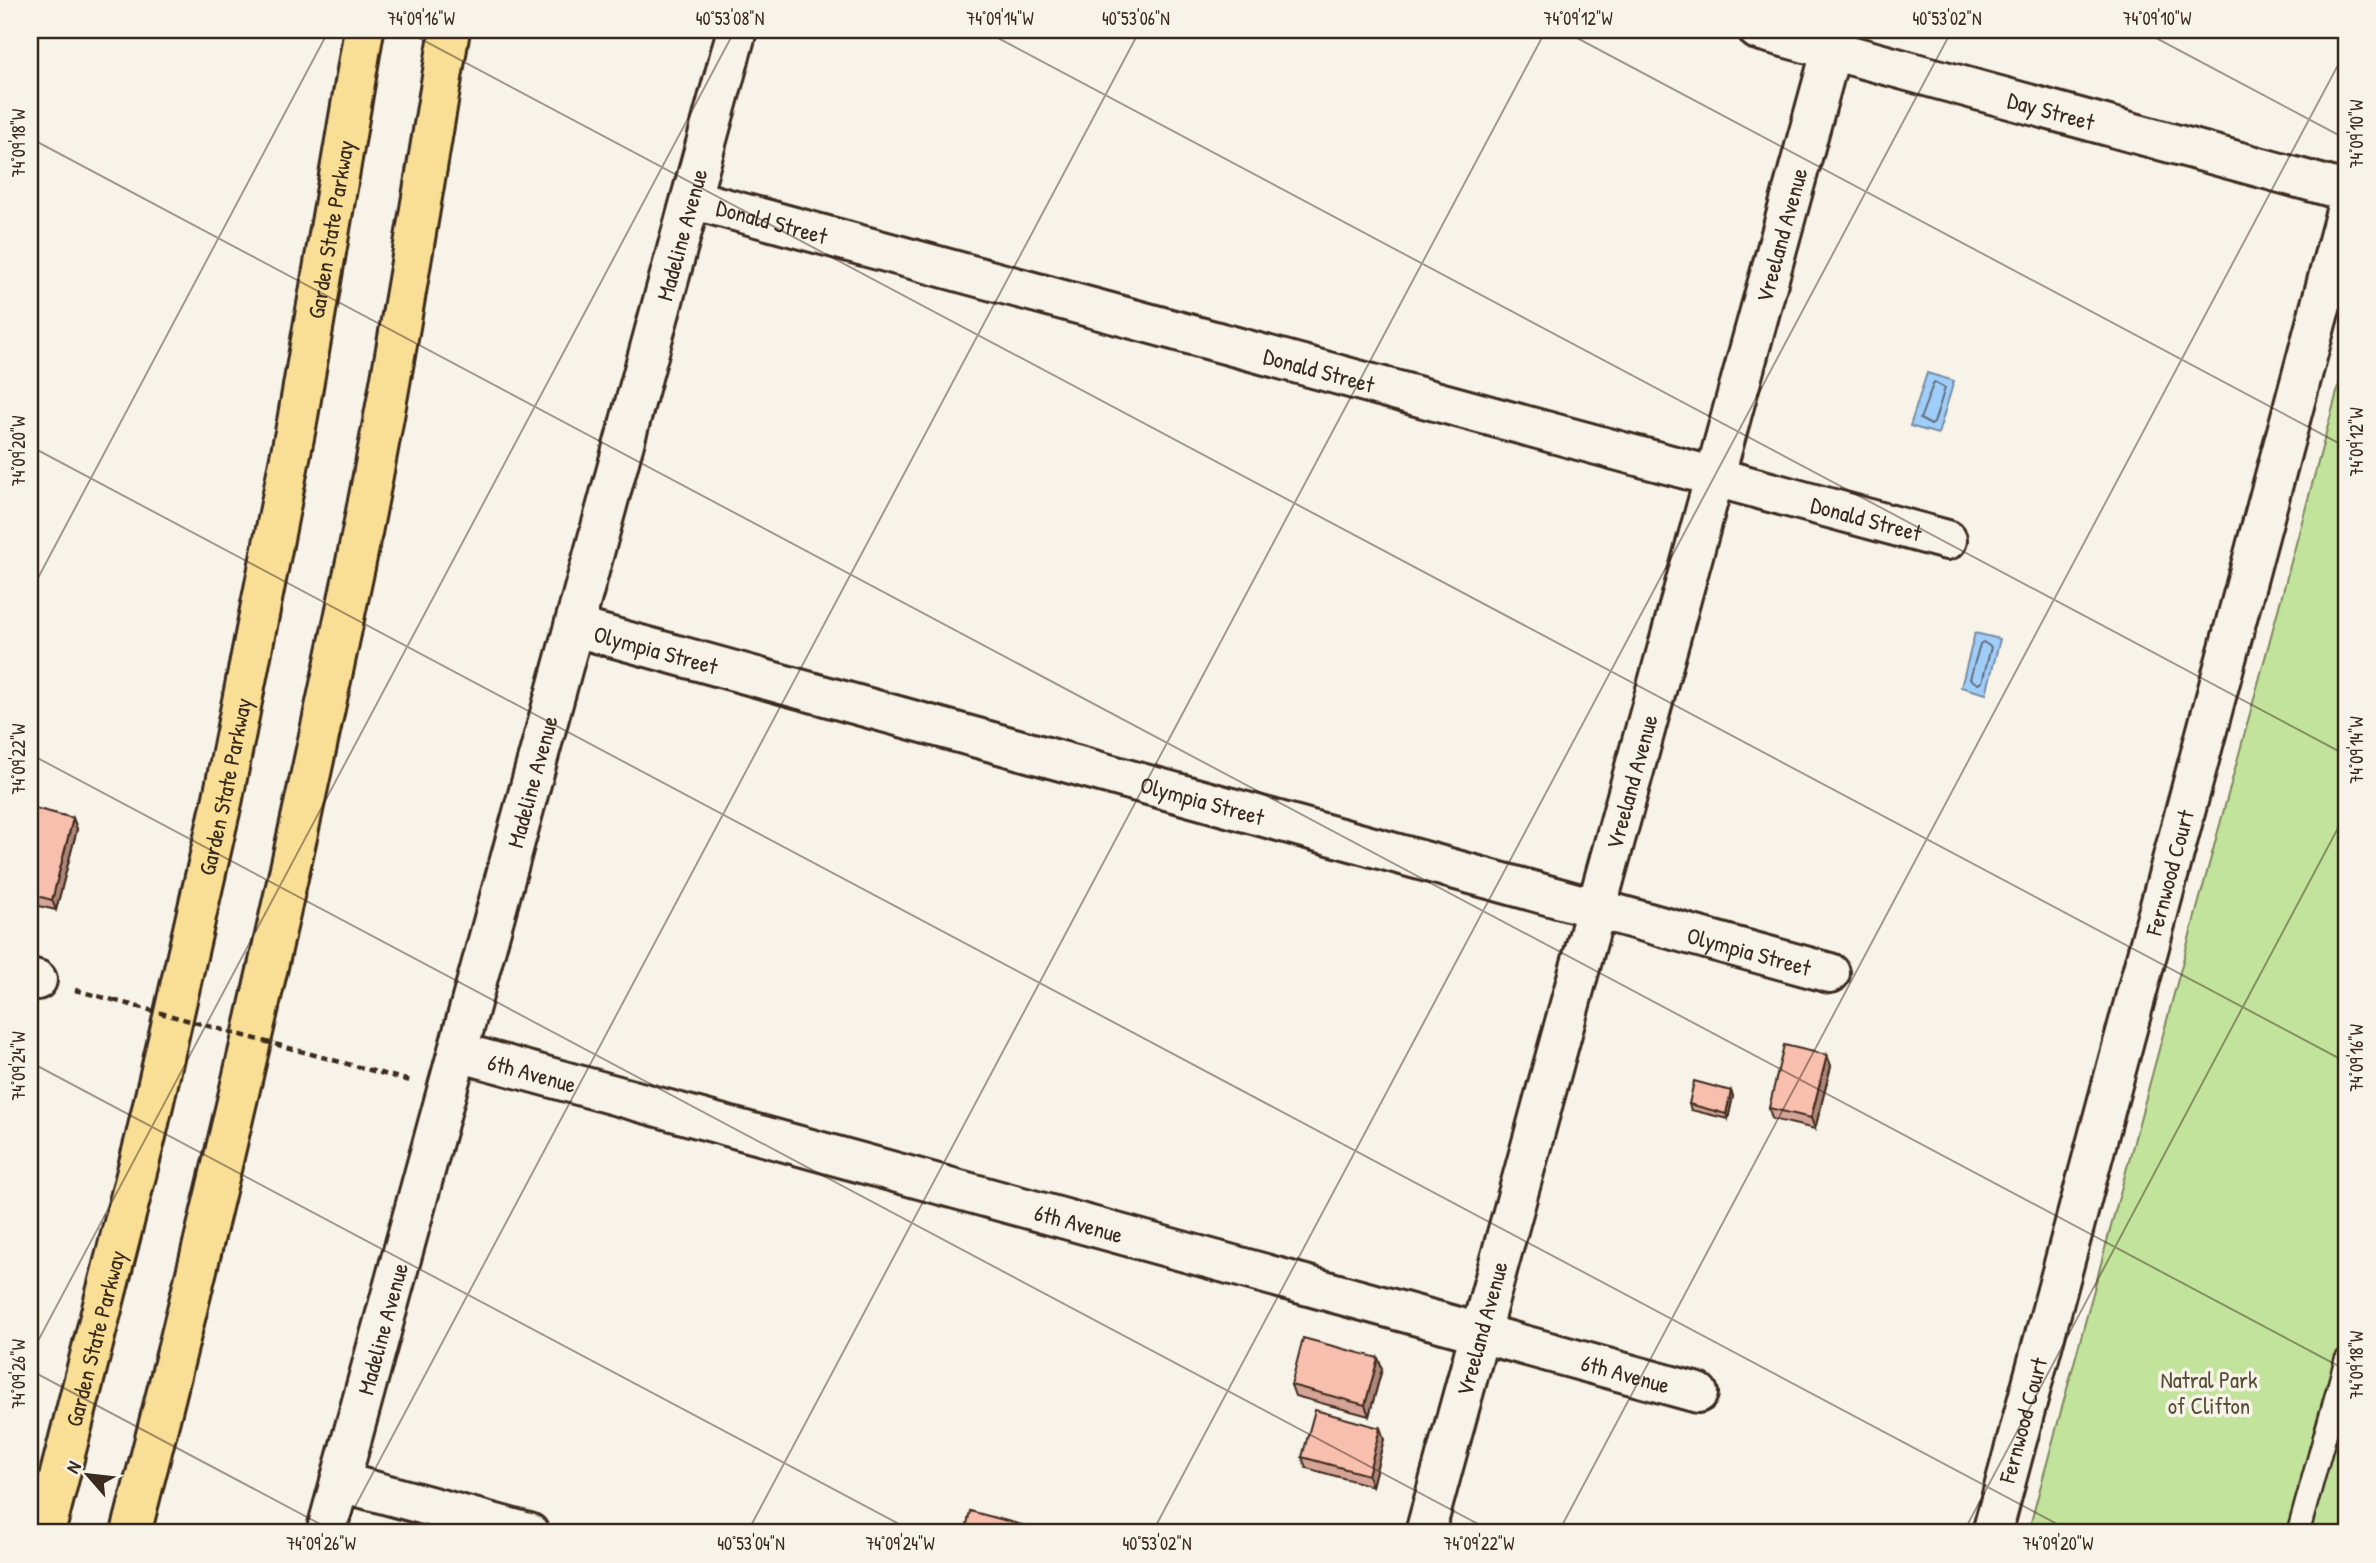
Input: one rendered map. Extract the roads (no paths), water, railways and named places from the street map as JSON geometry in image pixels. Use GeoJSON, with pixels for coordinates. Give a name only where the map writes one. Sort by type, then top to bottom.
{"type":"FeatureCollection","features":[{"type":"Feature","properties":{"kind":"highway","name":"Garden State Parkway"},"geometry":{"type":"LineString","coordinates":[[45,1533],[146,1136],[223,798],[298,422],[364,30]]}},
{"type":"Feature","properties":{"kind":"highway"},"geometry":{"type":"LineString","coordinates":[[131,1533],[264,991],[316,755],[356,563],[450,30]]}},
{"type":"Feature","properties":{"kind":"street","name":"Madeline Avenue"},"geometry":{"type":"LineString","coordinates":[[326,1533],[737,30]]}},
{"type":"Feature","properties":{"kind":"street","name":"Day Street"},"geometry":{"type":"LineString","coordinates":[[1758,30],[1834,40],[2346,191]]}},
{"type":"Feature","properties":{"kind":"street","name":"Vreeland Avenue"},"geometry":{"type":"LineString","coordinates":[[1425,1533],[1834,40]]}},
{"type":"Feature","properties":{"kind":"street","name":"Donald Street"},"geometry":{"type":"LineString","coordinates":[[691,199],[1947,540]]}},
{"type":"Feature","properties":{"kind":"street","name":"Fernwood Court"},"geometry":{"type":"LineString","coordinates":[[1992,1533],[2346,211]]}},
{"type":"Feature","properties":{"kind":"street","name":"Olympia Street"},"geometry":{"type":"LineString","coordinates":[[575,627],[1830,972]]}},
{"type":"Feature","properties":{"kind":"street","name":"6th Avenue"},"geometry":{"type":"LineString","coordinates":[[458,1052],[1698,1393]]}},
{"type":"Feature","properties":{"kind":"street"},"geometry":{"type":"LineString","coordinates":[[340,1482],[529,1533]]}},
{"type":"Feature","properties":{"kind":"lane"},"geometry":{"type":"LineString","coordinates":[[2298,1533],[2346,1360]]}},
{"type":"Feature","properties":{"kind":"water"},"geometry":{"type":"Polygon","coordinates":[[[1927,373],[1954,381],[1938,434],[1910,426],[1927,373]]]}},
{"type":"Feature","properties":{"kind":"water"},"geometry":{"type":"Polygon","coordinates":[[[1975,633],[2000,639],[1986,694],[1961,687],[1975,633]]]}},
{"type":"Feature","properties":{"kind":"park label","name":"Natral Park of Clifton"},"geometry":{"type":"Point","coordinates":[2209,1392]}}]}
